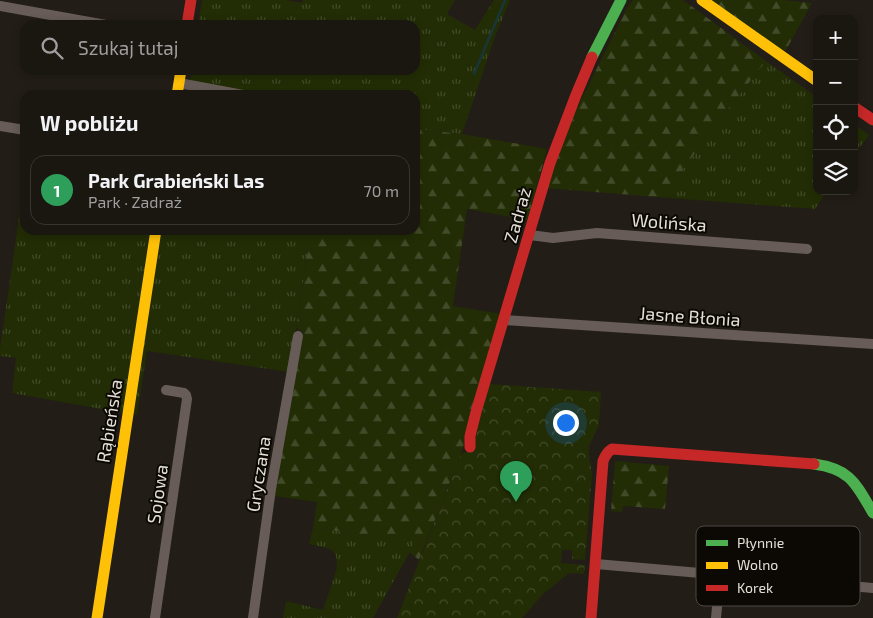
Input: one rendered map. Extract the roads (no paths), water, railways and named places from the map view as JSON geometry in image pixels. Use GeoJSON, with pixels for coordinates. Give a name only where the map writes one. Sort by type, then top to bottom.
{"type":"FeatureCollection","features":[{"type":"Feature","properties":{"kind":"street"},"geometry":{"type":"LineString","coordinates":[[188,20],[191,0]]}},
{"type":"Feature","properties":{"kind":"street","name":"Zadraż"},"geometry":{"type":"LineString","coordinates":[[470,447],[470,436],[476,412],[548,170],[590,61],[621,0]]}},
{"type":"Feature","properties":{"kind":"street"},"geometry":{"type":"LineString","coordinates":[[702,0],[813,78]]}},
{"type":"Feature","properties":{"kind":"street"},"geometry":{"type":"LineString","coordinates":[[0,6],[78,20]]}},
{"type":"Feature","properties":{"kind":"street"},"geometry":{"type":"LineString","coordinates":[[178,90],[180,75]]}},
{"type":"Feature","properties":{"kind":"street"},"geometry":{"type":"LineString","coordinates":[[179,83],[216,90]]}},
{"type":"Feature","properties":{"kind":"street"},"geometry":{"type":"LineString","coordinates":[[858,110],[873,120]]}},
{"type":"Feature","properties":{"kind":"street"},"geometry":{"type":"LineString","coordinates":[[0,126],[20,129]]}},
{"type":"Feature","properties":{"kind":"street","name":"Wolińska"},"geometry":{"type":"LineString","coordinates":[[530,235],[554,238],[596,233],[807,249]]}},
{"type":"Feature","properties":{"kind":"street","name":"Rąbieńska"},"geometry":{"type":"LineString","coordinates":[[97,618],[155,235]]}},
{"type":"Feature","properties":{"kind":"street","name":"Jasne Błonia"},"geometry":{"type":"LineString","coordinates":[[504,320],[873,344]]}},
{"type":"Feature","properties":{"kind":"street","name":"Gryczana"},"geometry":{"type":"LineString","coordinates":[[253,618],[271,489],[298,336]]}},
{"type":"Feature","properties":{"kind":"street","name":"Sojowa"},"geometry":{"type":"LineString","coordinates":[[155,618],[187,399],[184,393],[166,390]]}},
{"type":"Feature","properties":{"kind":"street"},"geometry":{"type":"LineString","coordinates":[[591,618],[604,461],[608,451],[734,458],[831,468],[842,472],[853,481],[873,514]]}},
{"type":"Feature","properties":{"kind":"street"},"geometry":{"type":"LineString","coordinates":[[596,564],[696,572]]}},
{"type":"Feature","properties":{"kind":"street"},"geometry":{"type":"LineString","coordinates":[[860,587],[873,588]]}},
{"type":"Feature","properties":{"kind":"waterway"},"geometry":{"type":"LineString","coordinates":[[474,74],[505,0]]}},
{"type":"Feature","properties":{"kind":"place","name":"Park Grabieński Las"},"geometry":{"type":"Point","coordinates":[516,502]}}]}
